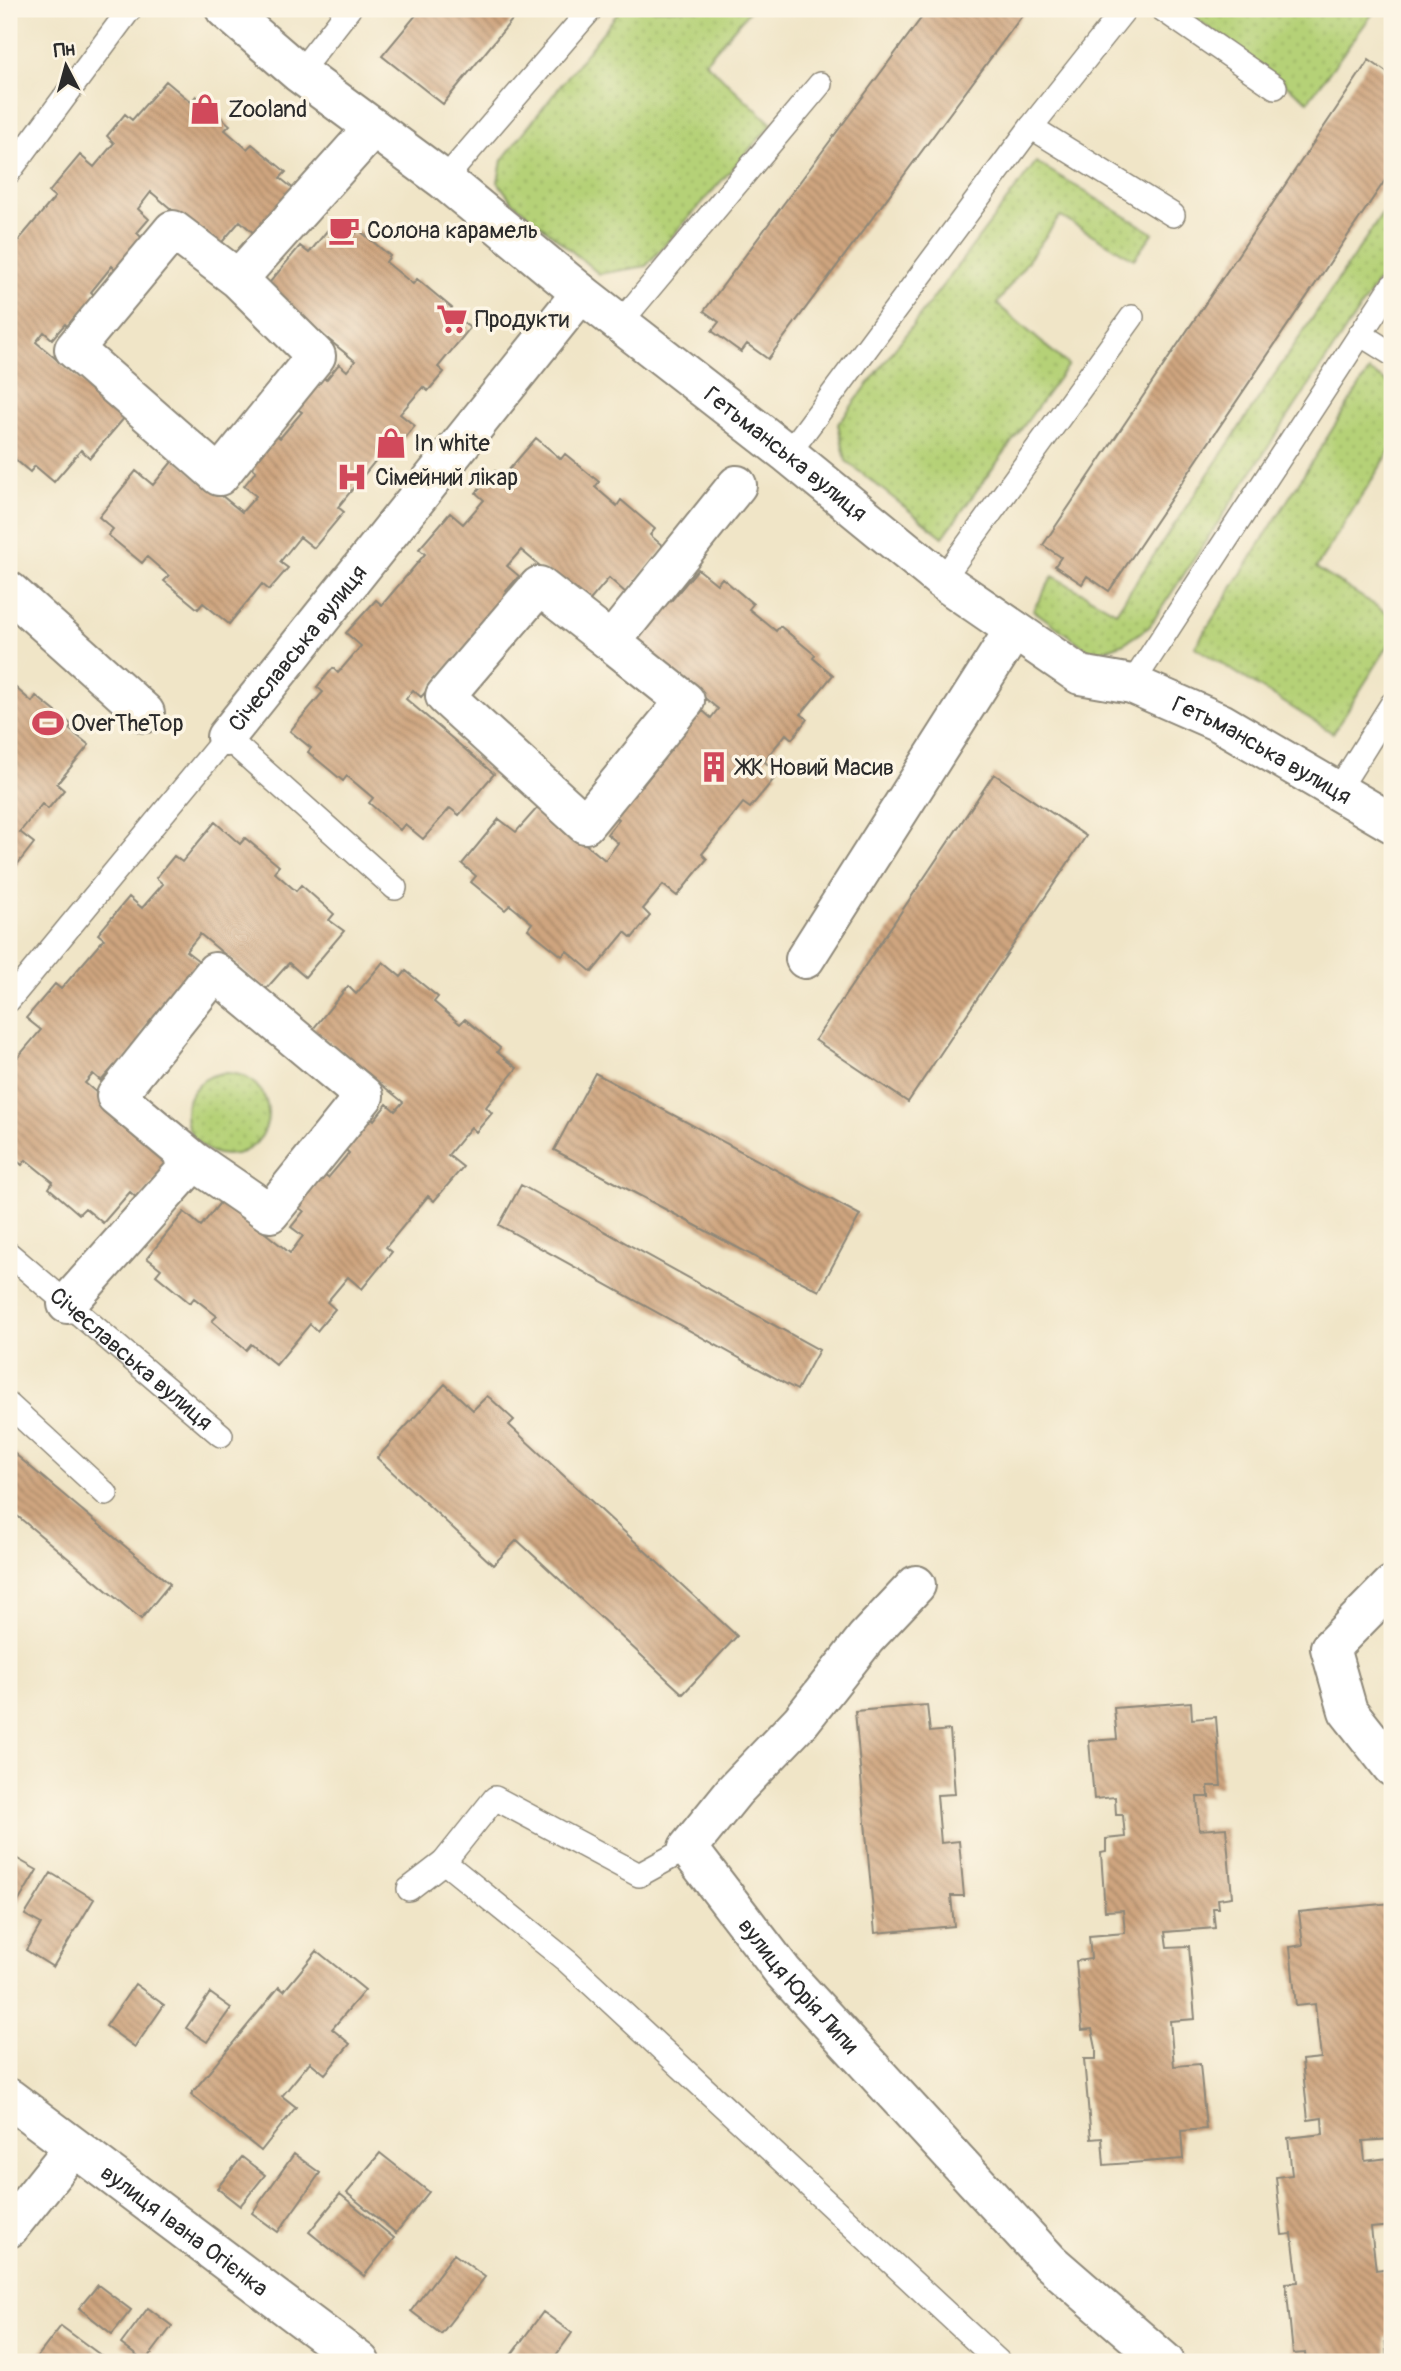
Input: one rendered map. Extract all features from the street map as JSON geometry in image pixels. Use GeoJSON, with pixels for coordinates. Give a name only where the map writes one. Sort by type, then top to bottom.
{"type":"FeatureCollection","features":[{"type":"Feature","properties":{"kind":"street","name":"Гетьманська вулиця"},"geometry":{"type":"LineString","coordinates":[[225,9],[299,73],[444,180],[581,293],[788,454],[942,580],[1080,675],[1132,684],[1221,723],[1392,823]]}},
{"type":"Feature","properties":{"kind":"street"},"geometry":{"type":"LineString","coordinates":[[238,279],[373,128]]}},
{"type":"Feature","properties":{"kind":"street"},"geometry":{"type":"LineString","coordinates":[[173,229],[238,279],[316,356],[219,476],[74,349],[173,229]]}},
{"type":"Feature","properties":{"kind":"street","name":"Січеславська вулиця"},"geometry":{"type":"LineString","coordinates":[[226,737],[581,293]]}},
{"type":"Feature","properties":{"kind":"street"},"geometry":{"type":"LineString","coordinates":[[611,642],[737,485]]}},
{"type":"Feature","properties":{"kind":"street"},"geometry":{"type":"LineString","coordinates":[[539,586],[611,642],[685,701],[585,824],[445,696],[539,586]]}},
{"type":"Feature","properties":{"kind":"street"},"geometry":{"type":"LineString","coordinates":[[9,591],[145,713]]}},
{"type":"Feature","properties":{"kind":"street"},"geometry":{"type":"LineString","coordinates":[[805,959],[1014,629]]}},
{"type":"Feature","properties":{"kind":"street"},"geometry":{"type":"LineString","coordinates":[[215,972],[364,1096],[270,1213],[194,1161],[116,1096],[215,972]]}},
{"type":"Feature","properties":{"kind":"street"},"geometry":{"type":"LineString","coordinates":[[67,1304],[194,1161]]}},
{"type":"Feature","properties":{"kind":"street"},"geometry":{"type":"LineString","coordinates":[[688,1848],[735,1790],[801,1721],[866,1638],[916,1585]]}},
{"type":"Feature","properties":{"kind":"street"},"geometry":{"type":"LineString","coordinates":[[1392,1585],[1330,1648],[1348,1711],[1392,1767]]}},
{"type":"Feature","properties":{"kind":"street","name":"вулиця Юрія Липи"},"geometry":{"type":"LineString","coordinates":[[688,1848],[783,1972],[1050,2262],[1165,2362]]}},
{"type":"Feature","properties":{"kind":"street","name":"вулиця Івана Огієнка"},"geometry":{"type":"LineString","coordinates":[[9,2098],[360,2362]]}},
{"type":"Feature","properties":{"kind":"street"},"geometry":{"type":"LineString","coordinates":[[9,2228],[73,2148]]}},
{"type":"Feature","properties":{"kind":"lane"},"geometry":{"type":"LineString","coordinates":[[9,172],[130,9]]}},
{"type":"Feature","properties":{"kind":"lane"},"geometry":{"type":"LineString","coordinates":[[299,73],[349,9]]}},
{"type":"Feature","properties":{"kind":"lane"},"geometry":{"type":"LineString","coordinates":[[444,180],[591,9]]}},
{"type":"Feature","properties":{"kind":"lane"},"geometry":{"type":"LineString","coordinates":[[788,454],[1031,127],[1125,9]]}},
{"type":"Feature","properties":{"kind":"lane"},"geometry":{"type":"LineString","coordinates":[[1162,9],[1275,87]]}},
{"type":"Feature","properties":{"kind":"lane"},"geometry":{"type":"LineString","coordinates":[[620,323],[820,84]]}},
{"type":"Feature","properties":{"kind":"lane"},"geometry":{"type":"LineString","coordinates":[[1031,127],[1173,215]]}},
{"type":"Feature","properties":{"kind":"lane"},"geometry":{"type":"LineString","coordinates":[[1132,684],[1392,286]]}},
{"type":"Feature","properties":{"kind":"lane"},"geometry":{"type":"LineString","coordinates":[[942,580],[1132,317]]}},
{"type":"Feature","properties":{"kind":"lane"},"geometry":{"type":"LineString","coordinates":[[1360,334],[1392,354]]}},
{"type":"Feature","properties":{"kind":"lane"},"geometry":{"type":"LineString","coordinates":[[1337,792],[1392,704]]}},
{"type":"Feature","properties":{"kind":"lane"},"geometry":{"type":"LineString","coordinates":[[226,737],[395,888]]}},
{"type":"Feature","properties":{"kind":"lane","name":"Січеславська вулиця"},"geometry":{"type":"LineString","coordinates":[[9,1000],[226,737]]}},
{"type":"Feature","properties":{"kind":"lane","name":"Січеславська вулиця"},"geometry":{"type":"LineString","coordinates":[[9,1254],[221,1435]]}},
{"type":"Feature","properties":{"kind":"lane"},"geometry":{"type":"LineString","coordinates":[[9,1405],[106,1494]]}},
{"type":"Feature","properties":{"kind":"lane"},"geometry":{"type":"LineString","coordinates":[[409,1889],[444,1862],[495,1798],[639,1875],[688,1848]]}},
{"type":"Feature","properties":{"kind":"lane"},"geometry":{"type":"LineString","coordinates":[[444,1862],[568,1962],[999,2362]]}},
{"type":"Feature","properties":{"kind":"green space"},"geometry":{"type":"Polygon","coordinates":[[[621,9],[751,9],[705,62],[772,124],[646,266],[599,274],[511,200],[498,182],[502,160],[621,9]]]}},
{"type":"Feature","properties":{"kind":"green space"},"geometry":{"type":"Polygon","coordinates":[[[1183,9],[1376,9],[1308,101],[1183,9]]]}},
{"type":"Feature","properties":{"kind":"green space"},"geometry":{"type":"Polygon","coordinates":[[[1036,162],[1153,233],[1134,259],[1060,216],[997,304],[1068,365],[943,537],[846,461],[838,424],[1036,162]]]}},
{"type":"Feature","properties":{"kind":"green space"},"geometry":{"type":"Polygon","coordinates":[[[1392,199],[1392,260],[1149,627],[1124,643],[1094,654],[1033,610],[1053,576],[1116,612],[1392,199]]]}},
{"type":"Feature","properties":{"kind":"green space"},"geometry":{"type":"Polygon","coordinates":[[[1369,371],[1392,385],[1392,448],[1316,568],[1392,616],[1392,640],[1333,733],[1195,647],[1369,371]]]}},
{"type":"Feature","properties":{"kind":"green space"},"geometry":{"type":"Polygon","coordinates":[[[227,1073],[243,1076],[256,1085],[265,1098],[268,1114],[265,1130],[256,1143],[243,1152],[227,1155],[211,1152],[198,1143],[189,1130],[186,1114],[189,1098],[198,1085],[211,1076],[227,1073]]]}},
{"type":"Feature","properties":{"kind":"building"},"geometry":{"type":"Polygon","coordinates":[[[421,9],[521,9],[443,104],[382,56],[421,9]]]}},
{"type":"Feature","properties":{"kind":"building"},"geometry":{"type":"Polygon","coordinates":[[[928,9],[1027,9],[768,359],[747,344],[741,352],[712,331],[719,322],[704,311],[928,9]]]}},
{"type":"Feature","properties":{"kind":"building"},"geometry":{"type":"Polygon","coordinates":[[[1369,60],[1392,76],[1392,170],[1109,591],[1087,576],[1082,584],[1055,566],[1061,557],[1043,545],[1369,60]]]}},
{"type":"Feature","properties":{"kind":"building"},"geometry":{"type":"Polygon","coordinates":[[[166,81],[191,102],[196,96],[230,125],[225,130],[247,149],[252,144],[286,172],[280,178],[295,190],[256,235],[240,221],[217,248],[151,192],[138,209],[149,219],[137,233],[143,239],[117,271],[112,266],[91,292],[96,297],[69,328],[65,324],[52,339],[44,332],[36,342],[125,417],[90,458],[81,450],[54,482],[35,466],[30,472],[9,454],[9,245],[12,248],[55,197],[49,192],[80,155],[94,167],[114,143],[107,136],[125,114],[132,120],[166,81]]]}},
{"type":"Feature","properties":{"kind":"building"},"geometry":{"type":"Polygon","coordinates":[[[335,221],[353,236],[359,230],[390,256],[386,262],[413,284],[417,279],[452,308],[449,311],[470,328],[438,367],[444,372],[428,391],[423,387],[400,414],[415,426],[387,460],[380,455],[338,507],[344,512],[314,548],[300,537],[280,562],[288,568],[269,590],[262,584],[229,624],[203,603],[198,609],[164,581],[169,576],[147,557],[142,563],[108,535],[113,529],[99,517],[136,471],[153,485],[175,458],[242,512],[256,496],[244,486],[256,471],[249,465],[275,434],[280,438],[302,412],[296,408],[322,376],[326,380],[339,364],[347,371],[355,361],[265,288],[300,246],[309,253],[335,221]]]}},
{"type":"Feature","properties":{"kind":"building"},"geometry":{"type":"Polygon","coordinates":[[[536,438],[561,459],[565,454],[599,482],[595,487],[617,506],[621,500],[655,529],[650,535],[664,547],[626,593],[609,578],[586,605],[521,550],[507,566],[519,576],[506,591],[513,596],[421,697],[413,690],[406,699],[494,774],[459,815],[450,808],[423,839],[405,824],[400,830],[369,803],[373,798],[347,776],[343,781],[308,752],[311,748],[290,731],[323,692],[317,687],[333,668],[338,673],[361,646],[346,633],[376,600],[382,605],[425,554],[419,549],[450,513],[463,524],[484,500],[476,493],[495,471],[502,478],[536,438]]]}},
{"type":"Feature","properties":{"kind":"building","name":"ЖК Новий Масив"},"geometry":{"type":"Polygon","coordinates":[[[698,569],[717,584],[722,578],[753,604],[749,609],[776,631],[780,626],[815,655],[813,658],[833,675],[801,714],[807,719],[792,739],[786,734],[764,761],[778,774],[750,808],[743,803],[702,854],[707,859],[677,896],[663,885],[643,909],[650,916],[632,938],[625,932],[592,972],[567,951],[562,956],[528,929],[532,923],[510,905],[505,910],[471,882],[476,876],[462,864],[499,819],[516,832],[539,806],[605,860],[618,843],[607,834],[619,819],[612,813],[638,781],[643,785],[664,759],[659,755],[685,724],[689,727],[703,711],[711,718],[718,709],[628,635],[663,594],[672,600],[698,569]]]}},
{"type":"Feature","properties":{"kind":"building"},"geometry":{"type":"Polygon","coordinates":[[[9,682],[32,702],[36,696],[72,725],[69,729],[89,745],[57,784],[64,790],[48,809],[42,804],[20,832],[34,843],[9,875],[9,682]]]}},
{"type":"Feature","properties":{"kind":"building"},"geometry":{"type":"Polygon","coordinates":[[[994,774],[1086,836],[908,1102],[815,1040],[994,774]]]}},
{"type":"Feature","properties":{"kind":"building"},"geometry":{"type":"Polygon","coordinates":[[[215,822],[240,844],[245,838],[279,866],[274,872],[296,891],[301,885],[334,914],[329,920],[344,931],[305,977],[289,963],[266,989],[200,934],[186,951],[199,961],[186,975],[192,981],[166,1012],[161,1008],[140,1034],[145,1038],[118,1069],[114,1066],[101,1081],[93,1074],[85,1083],[174,1158],[139,1200],[130,1192],[103,1223],[85,1208],[79,1214],[49,1188],[53,1182],[26,1160],[22,1165],[9,1154],[9,1057],[12,1053],[18,1057],[41,1030],[26,1018],[55,984],[61,989],[104,939],[98,934],[129,897],[142,908],[163,884],[156,878],[174,856],[182,862],[215,822]]]}},
{"type":"Feature","properties":{"kind":"building"},"geometry":{"type":"Polygon","coordinates":[[[383,962],[401,977],[406,971],[438,997],[434,1002],[460,1024],[465,1019],[500,1048],[497,1052],[517,1068],[486,1107],[492,1113],[476,1132],[471,1127],[448,1155],[463,1167],[434,1201],[428,1196],[386,1247],[392,1252],[362,1289],[348,1277],[327,1302],[335,1309],[317,1331],[310,1324],[276,1365],[251,1344],[246,1350],[212,1321],[217,1316],[194,1298],[190,1303],[156,1275],[161,1269],[147,1258],[184,1212],[201,1226],[223,1199],[290,1253],[303,1236],[291,1227],[304,1211],[297,1207],[323,1175],[328,1178],[349,1153],[344,1148],[370,1116],[374,1120],[387,1104],[395,1111],[403,1102],[313,1029],[348,986],[356,994],[383,962]]]}},
{"type":"Feature","properties":{"kind":"building"},"geometry":{"type":"Polygon","coordinates":[[[595,1073],[860,1215],[819,1291],[554,1150],[595,1073]]]}},
{"type":"Feature","properties":{"kind":"building"},"geometry":{"type":"Polygon","coordinates":[[[521,1185],[819,1350],[797,1390],[499,1225],[521,1185]]]}},
{"type":"Feature","properties":{"kind":"building"},"geometry":{"type":"Polygon","coordinates":[[[445,1384],[473,1410],[487,1396],[490,1398],[514,1420],[509,1425],[737,1636],[683,1694],[517,1540],[493,1565],[377,1458],[445,1384]]]}},
{"type":"Feature","properties":{"kind":"building"},"geometry":{"type":"Polygon","coordinates":[[[9,1449],[170,1584],[141,1619],[9,1509],[9,1449]]]}},
{"type":"Feature","properties":{"kind":"building"},"geometry":{"type":"Polygon","coordinates":[[[1191,1702],[1192,1719],[1216,1717],[1221,1786],[1208,1786],[1209,1797],[1197,1797],[1199,1830],[1226,1828],[1232,1897],[1218,1899],[1219,1908],[1213,1908],[1215,1928],[1165,1932],[1167,1947],[1189,1946],[1195,2019],[1170,2021],[1174,2066],[1200,2064],[1206,2129],[1181,2131],[1183,2159],[1104,2165],[1102,2138],[1091,2139],[1084,2059],[1096,2059],[1096,2048],[1092,2029],[1082,2030],[1076,1961],[1091,1959],[1089,1936],[1125,1933],[1123,1910],[1105,1911],[1101,1853],[1106,1852],[1106,1839],[1125,1837],[1123,1815],[1116,1815],[1115,1797],[1094,1799],[1089,1741],[1117,1739],[1114,1708],[1191,1702]]]}},
{"type":"Feature","properties":{"kind":"building"},"geometry":{"type":"Polygon","coordinates":[[[927,1705],[930,1732],[950,1730],[955,1794],[937,1795],[941,1843],[959,1841],[964,1896],[951,1896],[954,1926],[875,1933],[855,1711],[927,1705]]]}},
{"type":"Feature","properties":{"kind":"building"},"geometry":{"type":"Polygon","coordinates":[[[14,1857],[37,1870],[17,1904],[9,1900],[9,1866],[14,1857]]]}},
{"type":"Feature","properties":{"kind":"building"},"geometry":{"type":"Polygon","coordinates":[[[51,1873],[94,1899],[53,1967],[26,1950],[41,1924],[25,1915],[51,1873]]]}},
{"type":"Feature","properties":{"kind":"building"},"geometry":{"type":"Polygon","coordinates":[[[1392,1903],[1392,2139],[1363,2141],[1365,2161],[1389,2158],[1392,2226],[1371,2228],[1376,2270],[1392,2268],[1392,2337],[1385,2338],[1387,2362],[1306,2362],[1305,2353],[1293,2354],[1286,2283],[1298,2282],[1292,2234],[1282,2235],[1276,2177],[1292,2175],[1288,2138],[1323,2134],[1322,2118],[1308,2120],[1302,2060],[1321,2058],[1315,2004],[1296,2006],[1290,1947],[1303,1945],[1299,1912],[1392,1903]]]}},
{"type":"Feature","properties":{"kind":"building"},"geometry":{"type":"Polygon","coordinates":[[[317,1951],[365,1990],[332,2029],[350,2044],[325,2074],[310,2062],[282,2096],[296,2107],[261,2151],[191,2094],[279,1987],[284,1991],[317,1951]]]}},
{"type":"Feature","properties":{"kind":"building"},"geometry":{"type":"Polygon","coordinates":[[[135,1984],[164,2005],[135,2047],[106,2026],[135,1984]]]}},
{"type":"Feature","properties":{"kind":"building"},"geometry":{"type":"Polygon","coordinates":[[[210,1993],[231,2008],[207,2042],[186,2028],[210,1993]]]}},
{"type":"Feature","properties":{"kind":"building"},"geometry":{"type":"Polygon","coordinates":[[[380,2153],[429,2192],[396,2233],[347,2193],[380,2153]]]}},
{"type":"Feature","properties":{"kind":"building"},"geometry":{"type":"Polygon","coordinates":[[[294,2154],[320,2173],[278,2232],[252,2213],[294,2154]]]}},
{"type":"Feature","properties":{"kind":"building"},"geometry":{"type":"Polygon","coordinates":[[[242,2157],[265,2175],[240,2206],[217,2188],[242,2157]]]}},
{"type":"Feature","properties":{"kind":"building"},"geometry":{"type":"Polygon","coordinates":[[[340,2194],[394,2238],[364,2276],[309,2232],[340,2194]]]}},
{"type":"Feature","properties":{"kind":"building"},"geometry":{"type":"Polygon","coordinates":[[[454,2254],[485,2277],[441,2334],[411,2311],[454,2254]]]}},
{"type":"Feature","properties":{"kind":"building"},"geometry":{"type":"Polygon","coordinates":[[[98,2285],[131,2310],[112,2334],[79,2308],[98,2285]]]}},
{"type":"Feature","properties":{"kind":"building"},"geometry":{"type":"Polygon","coordinates":[[[148,2308],[172,2326],[145,2362],[121,2344],[148,2308]]]}},
{"type":"Feature","properties":{"kind":"building"},"geometry":{"type":"Polygon","coordinates":[[[543,2312],[572,2333],[551,2362],[506,2362],[543,2312]]]}},
{"type":"Feature","properties":{"kind":"building"},"geometry":{"type":"Polygon","coordinates":[[[61,2326],[110,2362],[35,2360],[61,2326]]]}},
{"type":"Feature","properties":{"kind":"place","name":"Zooland"},"geometry":{"type":"Point","coordinates":[205,109]}},
{"type":"Feature","properties":{"kind":"place","name":"Солона карамель"},"geometry":{"type":"Point","coordinates":[344,230]}},
{"type":"Feature","properties":{"kind":"place","name":"Продукти"},"geometry":{"type":"Point","coordinates":[452,319]}},
{"type":"Feature","properties":{"kind":"place","name":"In white"},"geometry":{"type":"Point","coordinates":[391,443]}},
{"type":"Feature","properties":{"kind":"place","name":"Сімейний лікар"},"geometry":{"type":"Point","coordinates":[352,477]}},
{"type":"Feature","properties":{"kind":"place","name":"OverTheTop"},"geometry":{"type":"Point","coordinates":[48,723]}},
{"type":"Feature","properties":{"kind":"place","name":"ЖК Новий Масив"},"geometry":{"type":"Point","coordinates":[714,767]}}]}
